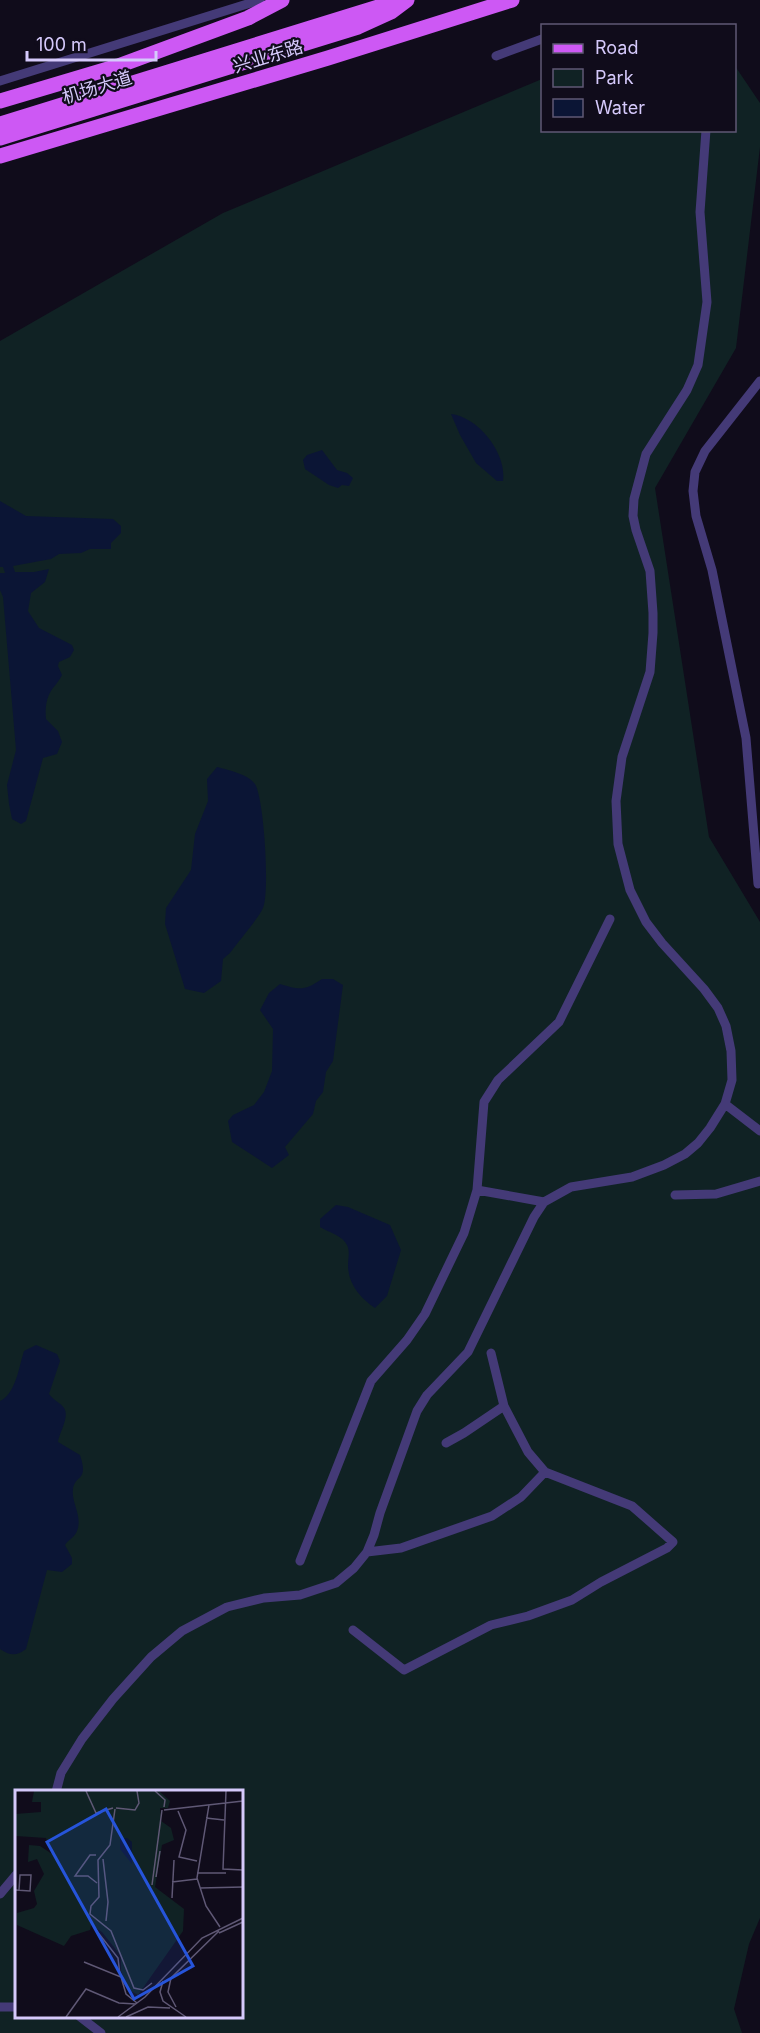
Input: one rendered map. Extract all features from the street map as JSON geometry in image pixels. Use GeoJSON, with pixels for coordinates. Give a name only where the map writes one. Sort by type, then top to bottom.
{"type":"FeatureCollection","features":[{"type":"Feature","properties":{"kind":"main road"},"geometry":{"type":"LineString","coordinates":[[0,101],[118,66],[248,18],[282,0]]}},
{"type":"Feature","properties":{"kind":"main road","name":"兴业东路"},"geometry":{"type":"LineString","coordinates":[[0,124],[400,0]]}},
{"type":"Feature","properties":{"kind":"main road","name":"机场大道"},"geometry":{"type":"LineString","coordinates":[[0,138],[358,27],[391,12],[407,0]]}},
{"type":"Feature","properties":{"kind":"main road","name":"兴业东路"},"geometry":{"type":"LineString","coordinates":[[0,156],[328,58],[512,0]]}},
{"type":"Feature","properties":{"kind":"street"},"geometry":{"type":"LineString","coordinates":[[0,81],[260,0]]}},
{"type":"Feature","properties":{"kind":"street"},"geometry":{"type":"LineString","coordinates":[[496,56],[541,40]]}},
{"type":"Feature","properties":{"kind":"street"},"geometry":{"type":"LineString","coordinates":[[56,1790],[61,1773],[82,1739],[113,1699],[151,1657],[182,1631],[227,1607],[264,1598],[300,1595],[336,1583],[354,1568],[367,1552],[417,1411],[427,1395],[468,1352],[534,1217],[544,1202],[572,1188],[632,1177],[685,1154],[698,1143],[725,1104],[732,1080],[731,1051],[726,1026],[718,1008],[704,989],[646,922],[630,890],[618,844],[616,801],[622,757],[650,672],[653,633],[650,571],[636,530],[633,516],[634,499],[646,454],[687,390],[698,365],[707,303],[700,212],[706,132]]}},
{"type":"Feature","properties":{"kind":"street"},"geometry":{"type":"LineString","coordinates":[[758,884],[746,738],[712,570],[696,516],[693,490],[695,472],[705,451],[760,381]]}},
{"type":"Feature","properties":{"kind":"street"},"geometry":{"type":"LineString","coordinates":[[300,1561],[371,1381],[407,1340],[425,1314],[464,1233],[477,1190],[484,1102],[498,1080],[559,1022],[610,919]]}},
{"type":"Feature","properties":{"kind":"street"},"geometry":{"type":"LineString","coordinates":[[725,1104],[760,1131]]}},
{"type":"Feature","properties":{"kind":"street"},"geometry":{"type":"LineString","coordinates":[[675,1195],[716,1194],[760,1181]]}},
{"type":"Feature","properties":{"kind":"street"},"geometry":{"type":"LineString","coordinates":[[477,1190],[544,1202]]}},
{"type":"Feature","properties":{"kind":"street"},"geometry":{"type":"LineString","coordinates":[[353,1630],[404,1670],[491,1625],[528,1616],[572,1600],[667,1548],[673,1542],[632,1506],[545,1472],[528,1452],[504,1406],[491,1353]]}},
{"type":"Feature","properties":{"kind":"street"},"geometry":{"type":"LineString","coordinates":[[446,1443],[504,1406]]}},
{"type":"Feature","properties":{"kind":"street"},"geometry":{"type":"LineString","coordinates":[[367,1552],[401,1548],[492,1516],[521,1497],[545,1472]]}},
{"type":"Feature","properties":{"kind":"street"},"geometry":{"type":"LineString","coordinates":[[0,1894],[15,1876]]}},
{"type":"Feature","properties":{"kind":"street"},"geometry":{"type":"LineString","coordinates":[[82,2018],[101,2033]]}},
{"type":"Feature","properties":{"kind":"green space"},"geometry":{"type":"Polygon","coordinates":[[[736,67],[760,103],[760,147],[736,348],[655,488],[709,837],[760,922],[760,1918],[749,1944],[734,2009],[742,2033],[0,2033],[0,341],[223,213],[541,79],[541,132],[736,132],[736,67]]]}},
{"type":"Feature","properties":{"kind":"water"},"geometry":{"type":"Polygon","coordinates":[[[451,414],[471,422],[489,438],[500,459],[503,481],[497,481],[476,463],[451,414]]]}},
{"type":"Feature","properties":{"kind":"water"},"geometry":{"type":"Polygon","coordinates":[[[322,450],[337,470],[353,478],[349,486],[342,485],[338,488],[329,485],[305,469],[303,460],[307,455],[322,450]]]}},
{"type":"Feature","properties":{"kind":"water"},"geometry":{"type":"Polygon","coordinates":[[[0,501],[26,516],[113,519],[121,526],[121,533],[111,543],[111,549],[90,549],[81,553],[59,554],[51,559],[13,566],[15,572],[49,569],[45,582],[31,593],[28,611],[39,628],[72,645],[74,650],[70,657],[59,662],[58,666],[62,675],[47,699],[46,719],[58,731],[62,742],[57,754],[43,758],[26,821],[21,824],[12,819],[7,785],[16,750],[3,597],[0,590],[0,573],[5,573],[3,567],[0,567],[0,501]]]}},
{"type":"Feature","properties":{"kind":"water"},"geometry":{"type":"Polygon","coordinates":[[[217,767],[243,775],[255,784],[263,825],[266,884],[263,908],[230,953],[223,959],[221,981],[204,993],[185,989],[165,924],[166,908],[191,870],[195,834],[208,801],[207,779],[217,767]]]}},
{"type":"Feature","properties":{"kind":"water"},"geometry":{"type":"Polygon","coordinates":[[[322,979],[333,979],[343,985],[333,1061],[326,1072],[323,1092],[316,1101],[313,1114],[285,1147],[289,1155],[272,1168],[232,1142],[228,1121],[233,1115],[254,1105],[264,1092],[272,1071],[273,1029],[260,1010],[269,993],[280,984],[302,988],[311,986],[322,979]]]}},
{"type":"Feature","properties":{"kind":"water"},"geometry":{"type":"Polygon","coordinates":[[[336,1205],[348,1207],[390,1225],[401,1250],[387,1296],[375,1308],[364,1300],[350,1278],[347,1245],[340,1237],[320,1227],[320,1219],[336,1205]]]}},
{"type":"Feature","properties":{"kind":"water"},"geometry":{"type":"Polygon","coordinates":[[[36,1345],[57,1354],[60,1361],[49,1394],[63,1406],[66,1412],[58,1442],[80,1455],[83,1470],[73,1489],[78,1525],[76,1533],[65,1545],[72,1558],[72,1564],[62,1572],[47,1570],[26,1649],[13,1654],[0,1649],[0,1401],[13,1386],[24,1351],[36,1345]]]}}]}
